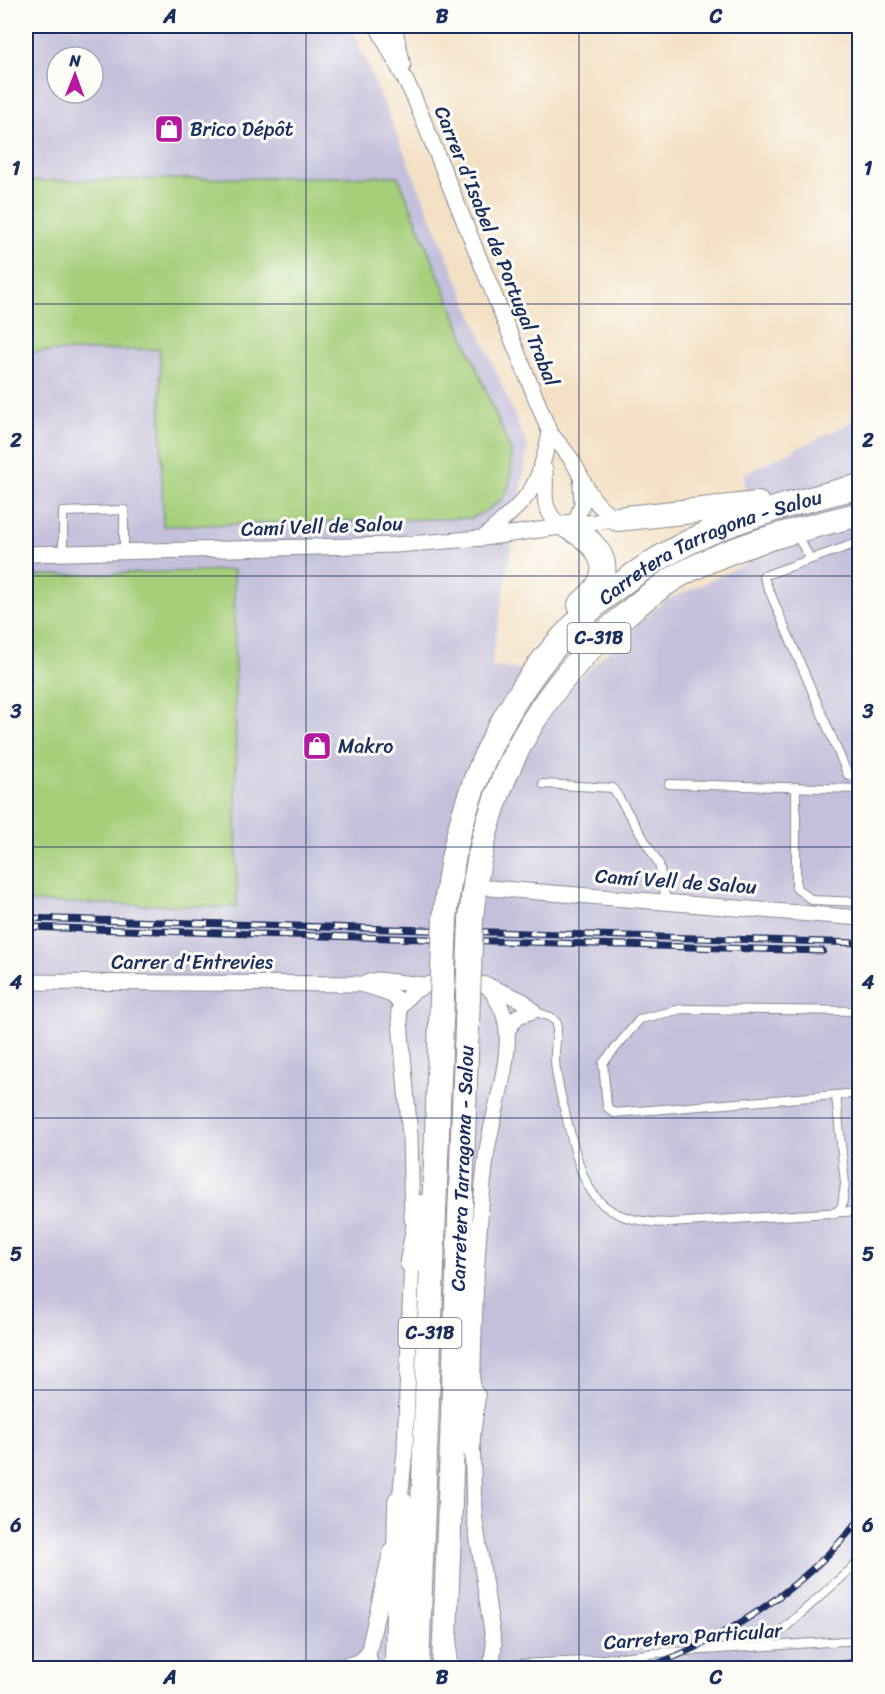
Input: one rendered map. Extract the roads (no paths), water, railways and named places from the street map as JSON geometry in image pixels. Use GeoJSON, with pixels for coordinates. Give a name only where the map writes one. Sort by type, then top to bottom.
{"type":"FeatureCollection","features":[{"type":"Feature","properties":{"kind":"highway","name":"Carretera Tarragona - Salou"},"geometry":{"type":"LineString","coordinates":[[417,1668],[438,1101],[432,991],[446,920],[453,855],[479,767],[514,701],[541,661],[604,599],[669,553],[753,515],[860,486]]}},
{"type":"Feature","properties":{"kind":"highway"},"geometry":{"type":"LineString","coordinates":[[617,519],[688,513],[826,495]]}},
{"type":"Feature","properties":{"kind":"highway","name":"Carretera Tarragona - Salou"},"geometry":{"type":"LineString","coordinates":[[444,1668],[465,1126],[478,991],[471,920],[481,892],[479,854],[500,785],[547,698],[576,661],[634,607],[670,580],[728,552],[793,531],[858,514]]}},
{"type":"Feature","properties":{"kind":"highway"},"geometry":{"type":"LineString","coordinates":[[541,661],[558,628],[599,585],[602,578],[602,561],[594,545],[582,534],[567,527]]}},
{"type":"Feature","properties":{"kind":"highway"},"geometry":{"type":"LineString","coordinates":[[412,1262],[438,1101]]}},
{"type":"Feature","properties":{"kind":"highway"},"geometry":{"type":"LineString","coordinates":[[465,1126],[474,1198],[476,1245]]}},
{"type":"Feature","properties":{"kind":"highway"},"geometry":{"type":"LineString","coordinates":[[449,1538],[464,1467],[472,1397]]}},
{"type":"Feature","properties":{"kind":"highway"},"geometry":{"type":"LineString","coordinates":[[397,1668],[400,1502]]}},
{"type":"Feature","properties":{"kind":"street"},"geometry":{"type":"LineString","coordinates":[[364,26],[386,47]]}},
{"type":"Feature","properties":{"kind":"street","name":"Carrer d'Isabel de Portugal Trabal"},"geometry":{"type":"LineString","coordinates":[[377,26],[386,47],[405,75]]}},
{"type":"Feature","properties":{"kind":"street","name":"Carrer d'Isabel de Portugal Trabal"},"geometry":{"type":"LineString","coordinates":[[394,26],[405,75],[550,433],[570,457],[581,481],[602,511],[617,519]]}},
{"type":"Feature","properties":{"kind":"street"},"geometry":{"type":"LineString","coordinates":[[483,538],[529,497],[544,461],[550,433]]}},
{"type":"Feature","properties":{"kind":"street"},"geometry":{"type":"LineString","coordinates":[[544,461],[544,500],[547,511],[567,527],[582,504],[581,481]]}},
{"type":"Feature","properties":{"kind":"street","name":"Camí Vell de Salou"},"geometry":{"type":"LineString","coordinates":[[26,554],[396,545],[483,538],[617,519]]}},
{"type":"Feature","properties":{"kind":"street","name":"Camí Vell de Salou"},"geometry":{"type":"LineString","coordinates":[[481,892],[666,902],[860,918]]}},
{"type":"Feature","properties":{"kind":"street","name":"Carrer d'Entrevies"},"geometry":{"type":"LineString","coordinates":[[26,982],[359,984],[377,980],[432,991],[455,982],[478,991],[523,1001],[533,1011]]}},
{"type":"Feature","properties":{"kind":"street","name":"Carrer d'Entrevies"},"geometry":{"type":"LineString","coordinates":[[359,984],[394,995],[402,1004]]}},
{"type":"Feature","properties":{"kind":"street"},"geometry":{"type":"LineString","coordinates":[[402,1004],[406,995],[432,991]]}},
{"type":"Feature","properties":{"kind":"street","name":"C-31B"},"geometry":{"type":"LineString","coordinates":[[478,991],[500,1002],[507,1029],[507,1052],[492,1122],[476,1245],[472,1397],[474,1514],[494,1646],[492,1667]]}},
{"type":"Feature","properties":{"kind":"street","name":"C-31B"},"geometry":{"type":"LineString","coordinates":[[369,1661],[400,1502],[412,1262],[410,1136],[398,1028],[399,1010],[402,1004]]}},
{"type":"Feature","properties":{"kind":"street"},"geometry":{"type":"LineString","coordinates":[[507,1029],[518,1016],[533,1011]]}},
{"type":"Feature","properties":{"kind":"street"},"geometry":{"type":"LineString","coordinates":[[337,1668],[369,1661]]}},
{"type":"Feature","properties":{"kind":"lane"},"geometry":{"type":"LineString","coordinates":[[63,553],[63,512],[124,510],[124,552]]}},
{"type":"Feature","properties":{"kind":"lane"},"geometry":{"type":"LineString","coordinates":[[858,514],[859,542],[763,576],[848,775],[860,775]]}},
{"type":"Feature","properties":{"kind":"lane"},"geometry":{"type":"LineString","coordinates":[[793,531],[811,559]]}},
{"type":"Feature","properties":{"kind":"lane"},"geometry":{"type":"LineString","coordinates":[[543,784],[613,788],[659,864],[666,902]]}},
{"type":"Feature","properties":{"kind":"lane"},"geometry":{"type":"LineString","coordinates":[[669,784],[860,789]]}},
{"type":"Feature","properties":{"kind":"lane"},"geometry":{"type":"LineString","coordinates":[[796,788],[796,888],[812,900],[860,902]]}},
{"type":"Feature","properties":{"kind":"lane"},"geometry":{"type":"LineString","coordinates":[[860,1011],[682,1009],[640,1019],[603,1063],[607,1107],[614,1113],[858,1093],[860,1116]]}},
{"type":"Feature","properties":{"kind":"lane"},"geometry":{"type":"LineString","coordinates":[[533,1011],[551,1017],[557,1023],[556,1074],[579,1173],[591,1193],[609,1209],[624,1218],[641,1223],[860,1211]]}},
{"type":"Feature","properties":{"kind":"lane"},"geometry":{"type":"LineString","coordinates":[[835,1214],[842,1206],[845,1184],[836,1095]]}},
{"type":"Feature","properties":{"kind":"lane"},"geometry":{"type":"LineString","coordinates":[[764,1647],[860,1561]]}},
{"type":"Feature","properties":{"kind":"lane","name":"Carretera Particular"},"geometry":{"type":"LineString","coordinates":[[492,1667],[860,1640]]}},
{"type":"Feature","properties":{"kind":"railway"},"geometry":{"type":"LineString","coordinates":[[26,918],[860,943]]}},
{"type":"Feature","properties":{"kind":"railway"},"geometry":{"type":"LineString","coordinates":[[26,927],[823,951]]}},
{"type":"Feature","properties":{"kind":"railway"},"geometry":{"type":"LineString","coordinates":[[646,1668],[706,1642],[763,1608],[815,1567],[860,1519]]}},
{"type":"Feature","properties":{"kind":"railway"},"geometry":{"type":"LineString","coordinates":[[801,1668],[860,1662]]}},
{"type":"Feature","properties":{"kind":"place","name":"Brico Dépôt"},"geometry":{"type":"Point","coordinates":[169,129]}},
{"type":"Feature","properties":{"kind":"place","name":"Makro"},"geometry":{"type":"Point","coordinates":[317,746]}}]}
